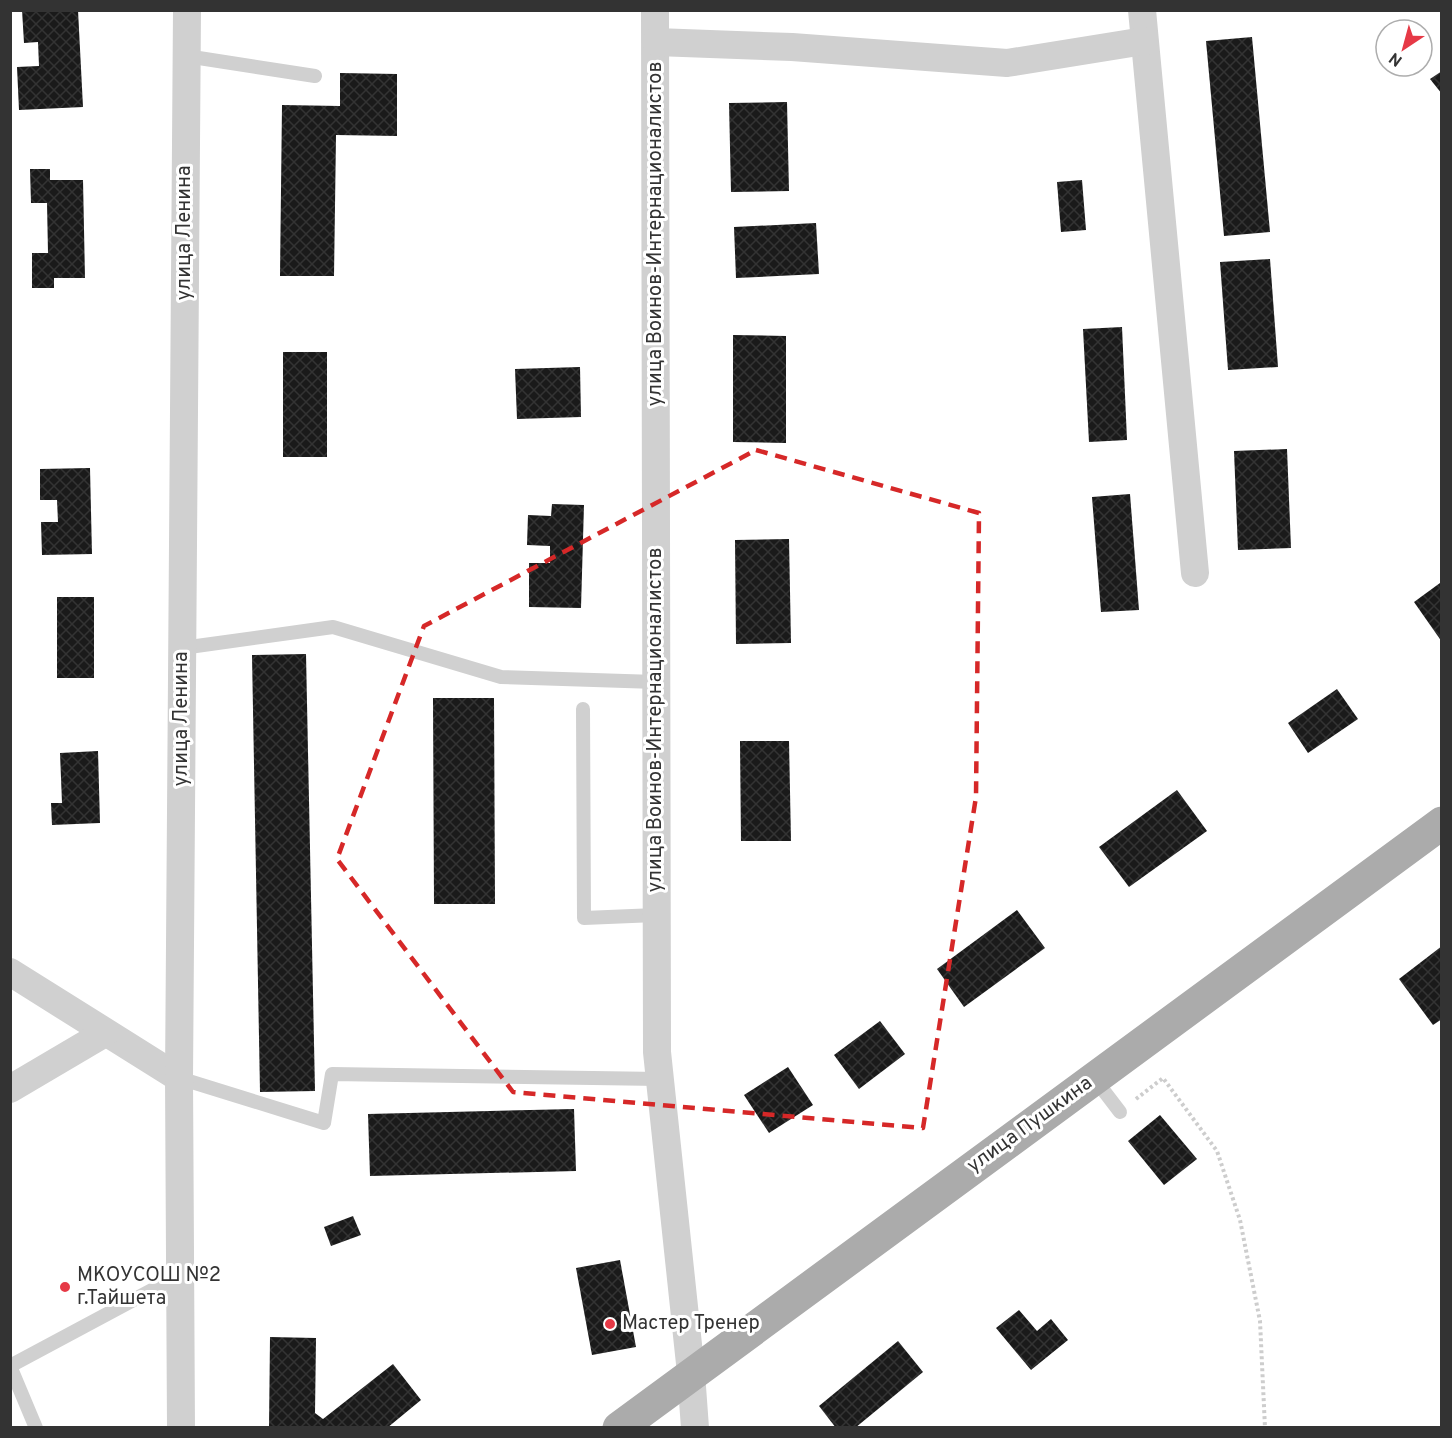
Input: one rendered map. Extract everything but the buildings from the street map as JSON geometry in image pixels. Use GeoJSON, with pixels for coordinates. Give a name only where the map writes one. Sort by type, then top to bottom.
{"type":"FeatureCollection","features":[{"type":"Feature","properties":{"kind":"main road","name":"улица Пушкина"},"geometry":{"type":"LineString","coordinates":[[619,1428],[1442,823]]}},
{"type":"Feature","properties":{"kind":"street","name":"улица Ленина"},"geometry":{"type":"LineString","coordinates":[[181,1428],[179,1078],[187,10]]}},
{"type":"Feature","properties":{"kind":"street","name":"улица Воинов-Интернационалистов"},"geometry":{"type":"LineString","coordinates":[[656,10],[657,1052],[695,1428]]}},
{"type":"Feature","properties":{"kind":"street"},"geometry":{"type":"LineString","coordinates":[[1142,10],[1195,573]]}},
{"type":"Feature","properties":{"kind":"street"},"geometry":{"type":"LineString","coordinates":[[656,42],[792,47],[1007,63],[1144,41]]}},
{"type":"Feature","properties":{"kind":"street"},"geometry":{"type":"LineString","coordinates":[[10,972],[179,1078]]}},
{"type":"Feature","properties":{"kind":"street"},"geometry":{"type":"LineString","coordinates":[[10,1089],[105,1033]]}},
{"type":"Feature","properties":{"kind":"lane"},"geometry":{"type":"LineString","coordinates":[[186,56],[315,76]]}},
{"type":"Feature","properties":{"kind":"lane"},"geometry":{"type":"LineString","coordinates":[[182,648],[333,627],[501,677],[656,682]]}},
{"type":"Feature","properties":{"kind":"lane"},"geometry":{"type":"LineString","coordinates":[[583,709],[584,918],[657,915]]}},
{"type":"Feature","properties":{"kind":"lane"},"geometry":{"type":"LineString","coordinates":[[179,1078],[324,1123],[332,1074],[660,1079]]}},
{"type":"Feature","properties":{"kind":"lane"},"geometry":{"type":"LineString","coordinates":[[1094,1078],[1120,1112]]}},
{"type":"Feature","properties":{"kind":"lane"},"geometry":{"type":"LineString","coordinates":[[36,1428],[10,1366],[180,1275]]}},
{"type":"Feature","properties":{"kind":"path"},"geometry":{"type":"LineString","coordinates":[[1120,1112],[1163,1078],[1217,1151],[1240,1220],[1260,1321],[1264,1428]]}},
{"type":"Feature","properties":{"kind":"highlighted area"},"geometry":{"type":"Polygon","coordinates":[[[756,450],[979,513],[976,797],[923,1128],[513,1092],[337,859],[424,626],[756,450]]]}},
{"type":"Feature","properties":{"kind":"place","name":"МКОУСОШ №2 г.Тайшета"},"geometry":{"type":"Point","coordinates":[65,1287]}},
{"type":"Feature","properties":{"kind":"place","name":"Мастер Тренер"},"geometry":{"type":"Point","coordinates":[610,1324]}}]}
